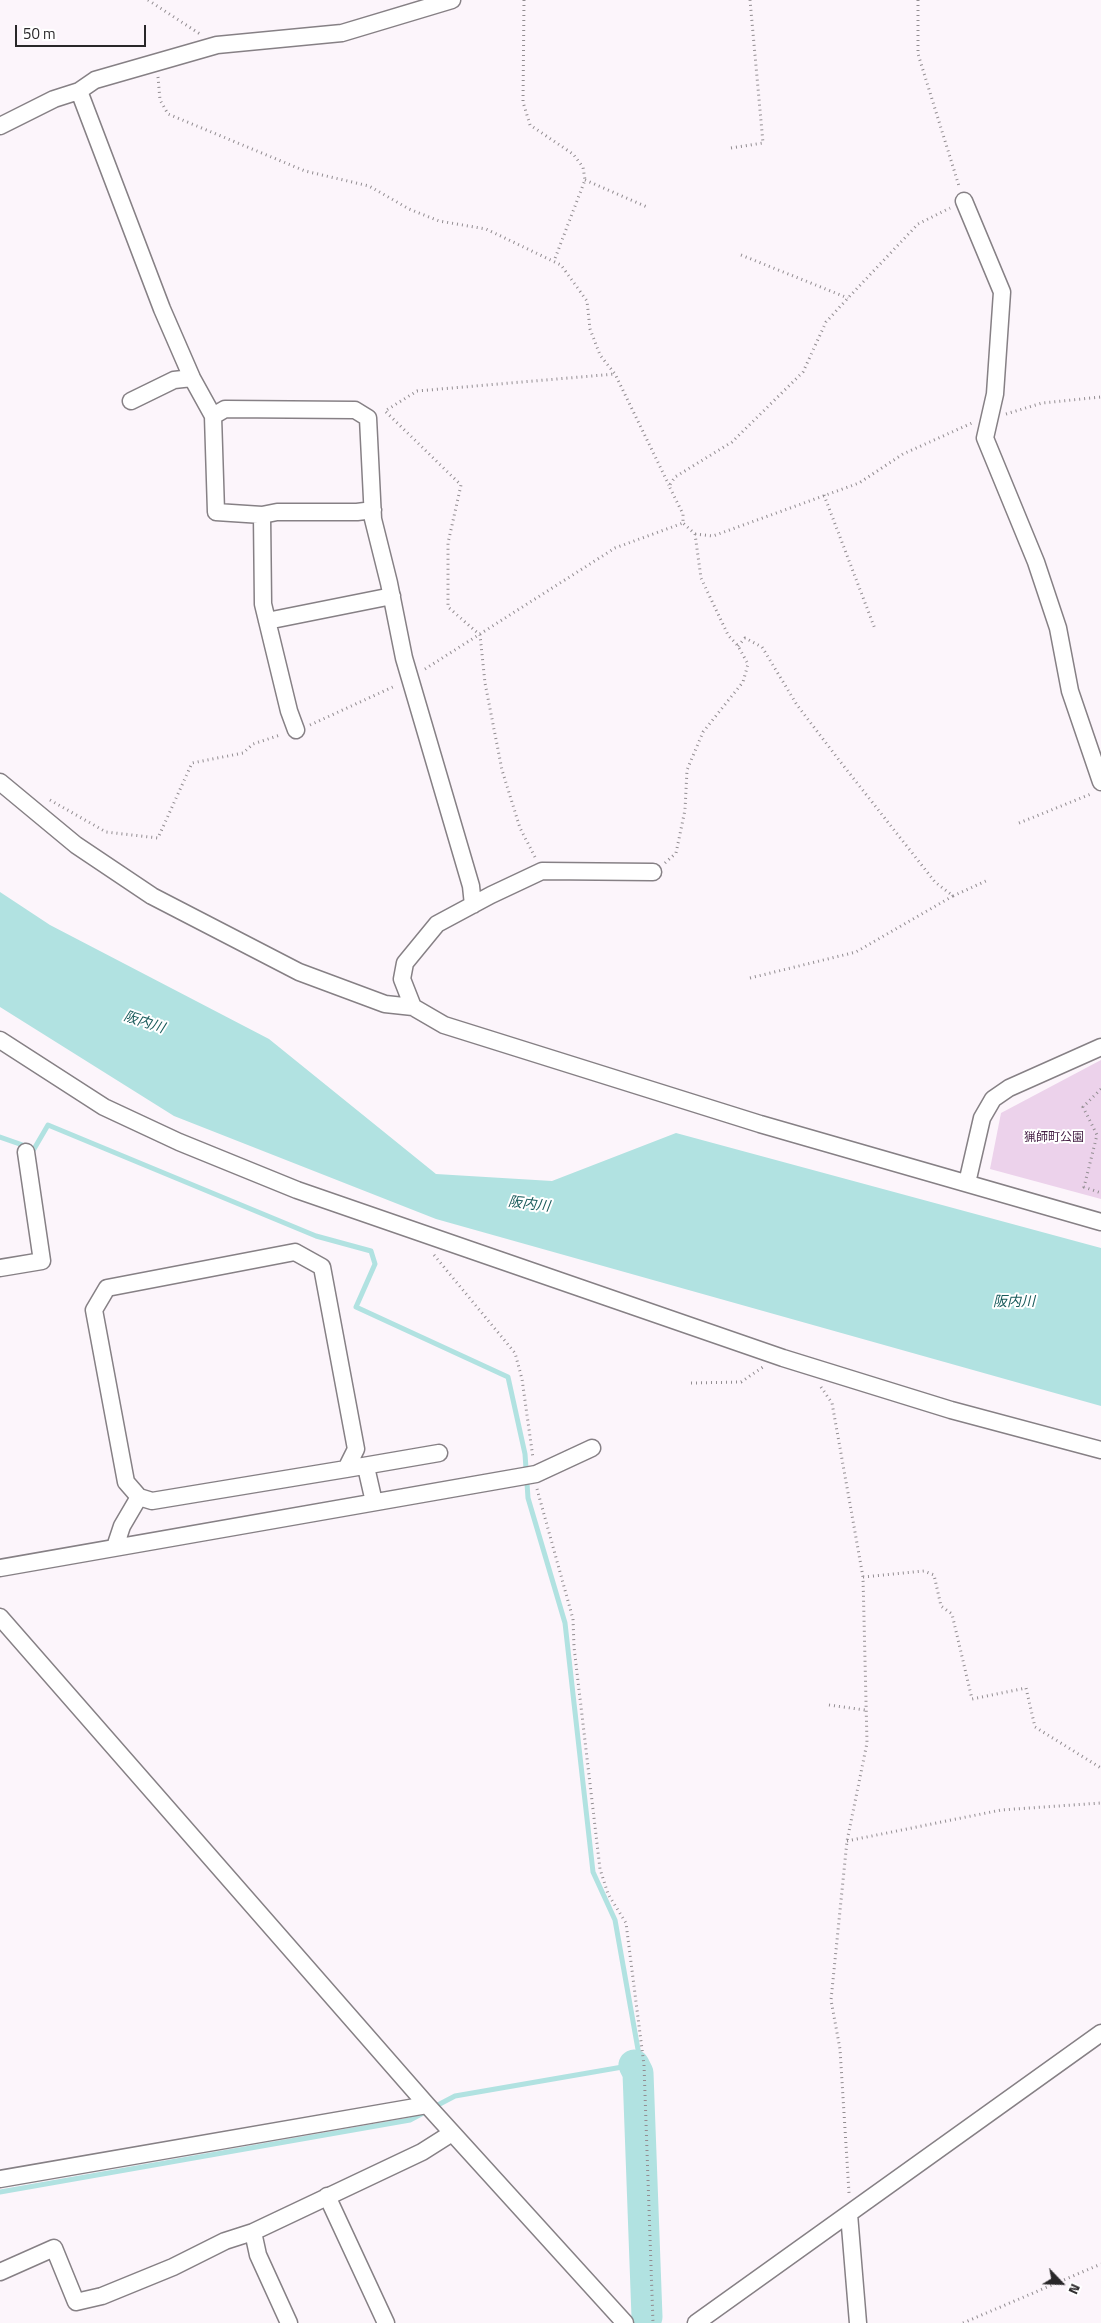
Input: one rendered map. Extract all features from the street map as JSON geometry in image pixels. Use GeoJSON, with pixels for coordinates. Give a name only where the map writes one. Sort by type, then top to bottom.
{"type":"FeatureCollection","features":[{"type":"Feature","properties":{"kind":"street"},"geometry":{"type":"LineString","coordinates":[[0,126],[54,99],[79,91],[95,80],[217,45],[342,33],[452,0]]}},
{"type":"Feature","properties":{"kind":"street"},"geometry":{"type":"LineString","coordinates":[[79,91],[162,309],[192,378],[214,416],[216,512],[262,515],[277,512],[357,512],[372,510]]}},
{"type":"Feature","properties":{"kind":"street"},"geometry":{"type":"LineString","coordinates":[[964,201],[1002,292],[995,394],[985,438],[1036,562],[1058,628],[1070,691],[1096,788]]}},
{"type":"Feature","properties":{"kind":"street"},"geometry":{"type":"LineString","coordinates":[[131,402],[174,380],[192,378]]}},
{"type":"Feature","properties":{"kind":"street"},"geometry":{"type":"LineString","coordinates":[[214,416],[225,409],[355,410],[368,418],[373,519],[392,596],[409,678],[471,886],[473,905]]}},
{"type":"Feature","properties":{"kind":"street"},"geometry":{"type":"LineString","coordinates":[[262,515],[263,604],[289,711],[296,730]]}},
{"type":"Feature","properties":{"kind":"street"},"geometry":{"type":"LineString","coordinates":[[267,621],[392,596]]}},
{"type":"Feature","properties":{"kind":"street"},"geometry":{"type":"LineString","coordinates":[[0,782],[76,845],[152,896],[299,972],[384,1004],[413,1007],[444,1025],[760,1124],[1101,1222]]}},
{"type":"Feature","properties":{"kind":"street"},"geometry":{"type":"LineString","coordinates":[[413,1007],[402,979],[406,963],[437,924],[542,871],[654,872]]}},
{"type":"Feature","properties":{"kind":"street"},"geometry":{"type":"LineString","coordinates":[[0,1040],[104,1107],[179,1142],[297,1190],[783,1358],[950,1410],[1101,1450]]}},
{"type":"Feature","properties":{"kind":"street"},"geometry":{"type":"LineString","coordinates":[[967,1183],[982,1118],[993,1099],[1010,1088],[1101,1047]]}},
{"type":"Feature","properties":{"kind":"street"},"geometry":{"type":"LineString","coordinates":[[0,1268],[42,1261],[26,1152]]}},
{"type":"Feature","properties":{"kind":"street"},"geometry":{"type":"LineString","coordinates":[[346,1469],[356,1449],[322,1267],[295,1252],[107,1288],[94,1310],[126,1482],[139,1497],[152,1502],[366,1466],[439,1453]]}},
{"type":"Feature","properties":{"kind":"street"},"geometry":{"type":"LineString","coordinates":[[0,1568],[536,1474],[592,1448]]}},
{"type":"Feature","properties":{"kind":"street"},"geometry":{"type":"LineString","coordinates":[[366,1466],[374,1502]]}},
{"type":"Feature","properties":{"kind":"street"},"geometry":{"type":"LineString","coordinates":[[115,1547],[122,1526],[139,1497]]}},
{"type":"Feature","properties":{"kind":"street"},"geometry":{"type":"LineString","coordinates":[[0,1617],[427,2106],[625,2323]]}},
{"type":"Feature","properties":{"kind":"street"},"geometry":{"type":"LineString","coordinates":[[696,2323],[1101,2033]]}},
{"type":"Feature","properties":{"kind":"street"},"geometry":{"type":"LineString","coordinates":[[0,2179],[427,2106]]}},
{"type":"Feature","properties":{"kind":"street"},"geometry":{"type":"LineString","coordinates":[[0,2272],[54,2248],[76,2302],[102,2296],[173,2267],[225,2241],[253,2232],[422,2152],[452,2133]]}},
{"type":"Feature","properties":{"kind":"street"},"geometry":{"type":"LineString","coordinates":[[326,2196],[386,2323]]}},
{"type":"Feature","properties":{"kind":"street"},"geometry":{"type":"LineString","coordinates":[[849,2214],[858,2323]]}},
{"type":"Feature","properties":{"kind":"street"},"geometry":{"type":"LineString","coordinates":[[253,2232],[258,2255],[290,2323]]}},
{"type":"Feature","properties":{"kind":"path"},"geometry":{"type":"LineString","coordinates":[[148,0],[217,45]]}},
{"type":"Feature","properties":{"kind":"path"},"geometry":{"type":"LineString","coordinates":[[524,0],[523,102],[530,125],[573,154],[583,168],[585,180],[554,261]]}},
{"type":"Feature","properties":{"kind":"path"},"geometry":{"type":"LineString","coordinates":[[731,148],[762,143],[750,0]]}},
{"type":"Feature","properties":{"kind":"path"},"geometry":{"type":"LineString","coordinates":[[669,486],[675,477],[732,442],[803,372],[826,322],[918,224],[964,201],[918,54],[918,0]]}},
{"type":"Feature","properties":{"kind":"path"},"geometry":{"type":"LineString","coordinates":[[158,62],[160,100],[168,114],[305,171],[369,186],[409,209],[439,221],[486,230],[561,264],[587,301],[590,329],[600,355],[615,374],[683,514],[683,523],[696,534],[713,536],[859,483],[903,454],[974,422],[988,423],[1042,403],[1101,397]]}},
{"type":"Feature","properties":{"kind":"path"},"geometry":{"type":"LineString","coordinates":[[585,180],[647,207]]}},
{"type":"Feature","properties":{"kind":"path"},"geometry":{"type":"LineString","coordinates":[[741,255],[848,298]]}},
{"type":"Feature","properties":{"kind":"path"},"geometry":{"type":"LineString","coordinates":[[542,871],[520,828],[502,770],[485,683],[480,635],[448,607],[448,543],[461,485],[385,411],[417,391],[615,374]]}},
{"type":"Feature","properties":{"kind":"path"},"geometry":{"type":"LineString","coordinates":[[824,495],[875,629]]}},
{"type":"Feature","properties":{"kind":"path"},"geometry":{"type":"LineString","coordinates":[[48,798],[106,832],[158,838],[192,763],[243,753],[253,744],[319,722],[409,678],[480,635],[615,548],[683,523]]}},
{"type":"Feature","properties":{"kind":"path"},"geometry":{"type":"LineString","coordinates":[[654,872],[676,853],[685,810],[687,770],[703,732],[742,682],[748,664],[738,646],[728,635],[701,578],[696,534]]}},
{"type":"Feature","properties":{"kind":"path"},"geometry":{"type":"LineString","coordinates":[[738,646],[745,638],[762,647],[797,705],[839,760],[935,882],[953,896]]}},
{"type":"Feature","properties":{"kind":"path"},"geometry":{"type":"LineString","coordinates":[[1019,823],[1096,788]]}},
{"type":"Feature","properties":{"kind":"path"},"geometry":{"type":"LineString","coordinates":[[750,978],[856,952],[953,896],[988,880]]}},
{"type":"Feature","properties":{"kind":"path"},"geometry":{"type":"LineString","coordinates":[[1101,1090],[1083,1107],[1097,1135],[1084,1188],[1101,1193]]}},
{"type":"Feature","properties":{"kind":"path"},"geometry":{"type":"LineString","coordinates":[[426,1234],[430,1250],[514,1352],[522,1379],[536,1474],[537,1496],[574,1619],[576,1656],[600,1869],[608,1894],[626,1923],[644,2065],[653,2323]]}},
{"type":"Feature","properties":{"kind":"path"},"geometry":{"type":"LineString","coordinates":[[691,1383],[741,1382],[783,1358]]}},
{"type":"Feature","properties":{"kind":"path"},"geometry":{"type":"LineString","coordinates":[[820,1385],[832,1403],[863,1577],[867,1743],[847,1841],[831,2000],[840,2049],[849,2214]]}},
{"type":"Feature","properties":{"kind":"path"},"geometry":{"type":"LineString","coordinates":[[863,1577],[924,1571],[934,1575],[941,1606],[952,1614],[972,1698],[1026,1688],[1035,1727],[1101,1768]]}},
{"type":"Feature","properties":{"kind":"path"},"geometry":{"type":"LineString","coordinates":[[828,1705],[865,1710]]}},
{"type":"Feature","properties":{"kind":"path"},"geometry":{"type":"LineString","coordinates":[[847,1841],[1001,1810],[1101,1803]]}},
{"type":"Feature","properties":{"kind":"path"},"geometry":{"type":"LineString","coordinates":[[963,2323],[1101,2264]]}},
{"type":"Feature","properties":{"kind":"green space","name":"猟師町公園"},"geometry":{"type":"Polygon","coordinates":[[[1101,1060],[1101,1199],[990,1169],[1001,1113],[1101,1060]]]}},
{"type":"Feature","properties":{"kind":"water","name":"阪内川"},"geometry":{"type":"Polygon","coordinates":[[[0,892],[50,925],[269,1039],[436,1174],[552,1181],[676,1133],[1101,1248],[1101,1406],[436,1219],[174,1116],[0,1007],[0,892]]]}},
{"type":"Feature","properties":{"kind":"waterway"},"geometry":{"type":"LineString","coordinates":[[0,1137],[34,1149],[48,1125],[316,1236],[371,1251],[375,1264],[356,1307],[508,1377],[525,1454],[528,1498],[565,1623],[593,1872],[615,1920],[639,2055],[634,2065],[455,2096],[434,2107]]}},
{"type":"Feature","properties":{"kind":"waterway"},"geometry":{"type":"LineString","coordinates":[[634,2065],[638,2073],[647,2317]]}},
{"type":"Feature","properties":{"kind":"waterway"},"geometry":{"type":"LineString","coordinates":[[0,2192],[410,2120],[427,2111]]}}]}
